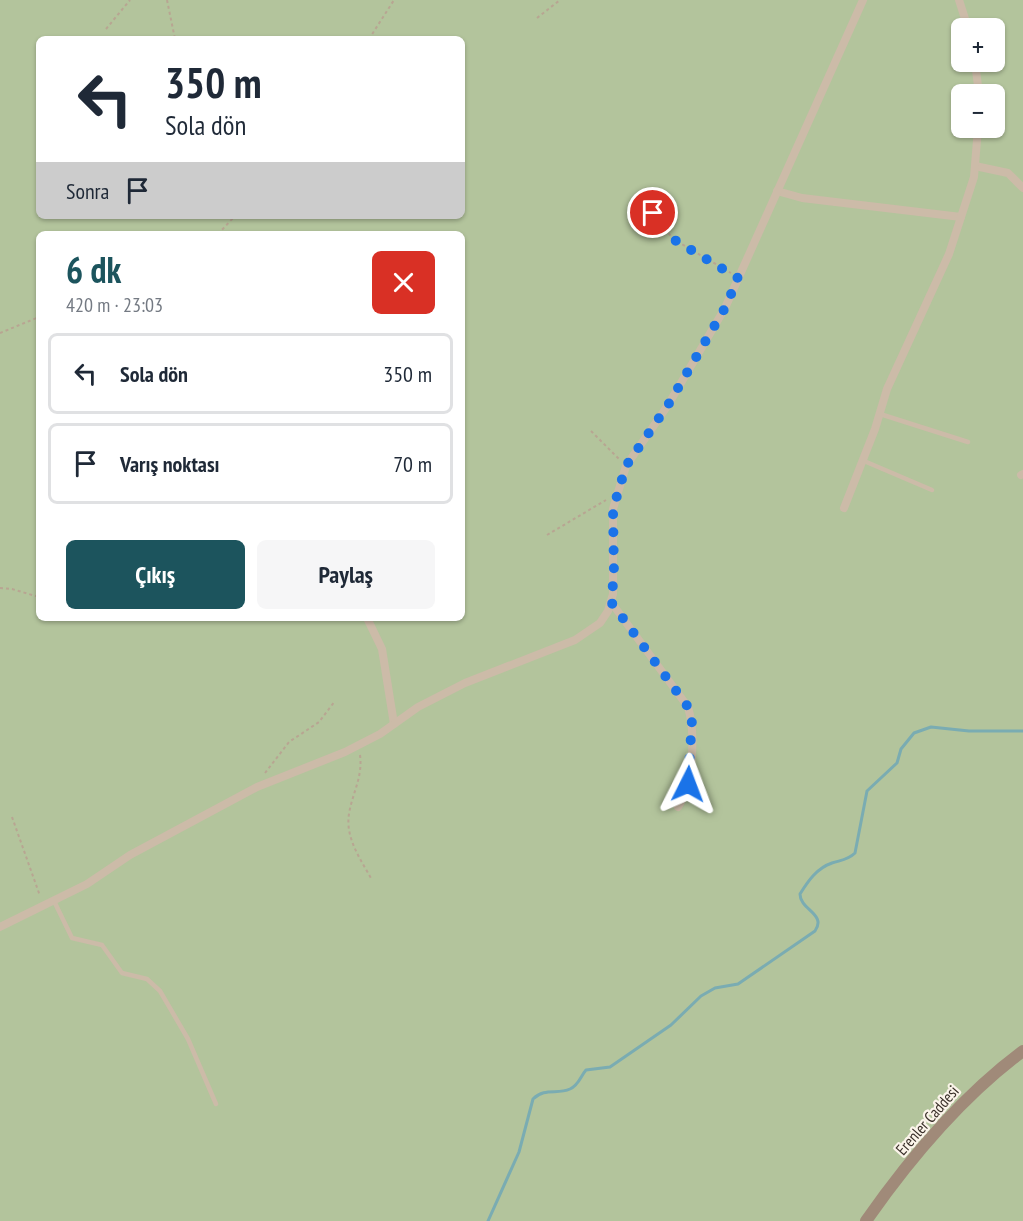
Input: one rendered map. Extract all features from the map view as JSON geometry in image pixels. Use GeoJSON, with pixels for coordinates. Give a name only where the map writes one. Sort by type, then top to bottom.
{"type":"FeatureCollection","features":[{"type":"Feature","properties":{"kind":"main road","name":"Erenler Caddesi"},"geometry":{"type":"LineString","coordinates":[[866,1221],[920,1151],[968,1097],[1023,1051]]}},
{"type":"Feature","properties":{"kind":"street"},"geometry":{"type":"LineString","coordinates":[[0,927],[87,884],[129,855],[257,787],[359,745],[418,708],[465,683],[588,633],[600,624],[611,602],[614,575],[613,509],[626,466],[668,405],[725,308],[863,0]]}},
{"type":"Feature","properties":{"kind":"street"},"geometry":{"type":"LineString","coordinates":[[959,0],[965,18]]}},
{"type":"Feature","properties":{"kind":"street"},"geometry":{"type":"LineString","coordinates":[[844,508],[864,461],[887,389],[913,327],[950,254],[975,166],[977,138]]}},
{"type":"Feature","properties":{"kind":"street"},"geometry":{"type":"LineString","coordinates":[[975,166],[1008,173],[1023,188]]}},
{"type":"Feature","properties":{"kind":"street"},"geometry":{"type":"LineString","coordinates":[[777,191],[802,198],[961,217]]}},
{"type":"Feature","properties":{"kind":"street"},"geometry":{"type":"LineString","coordinates":[[611,602],[688,707],[692,719],[688,784],[678,807]]}},
{"type":"Feature","properties":{"kind":"street"},"geometry":{"type":"LineString","coordinates":[[368,621],[382,649],[394,724]]}},
{"type":"Feature","properties":{"kind":"lane"},"geometry":{"type":"LineString","coordinates":[[880,414],[968,442]]}},
{"type":"Feature","properties":{"kind":"lane"},"geometry":{"type":"LineString","coordinates":[[864,461],[932,490]]}},
{"type":"Feature","properties":{"kind":"lane"},"geometry":{"type":"LineString","coordinates":[[54,901],[72,938],[102,945],[122,973],[147,979],[157,987],[188,1039],[216,1104]]}},
{"type":"Feature","properties":{"kind":"path"},"geometry":{"type":"LineString","coordinates":[[106,29],[130,0]]}},
{"type":"Feature","properties":{"kind":"path"},"geometry":{"type":"LineString","coordinates":[[166,0],[173,19],[175,36]]}},
{"type":"Feature","properties":{"kind":"path"},"geometry":{"type":"LineString","coordinates":[[371,36],[394,0]]}},
{"type":"Feature","properties":{"kind":"path"},"geometry":{"type":"LineString","coordinates":[[537,18],[560,0]]}},
{"type":"Feature","properties":{"kind":"path"},"geometry":{"type":"LineString","coordinates":[[643,200],[673,239],[738,278]]}},
{"type":"Feature","properties":{"kind":"path"},"geometry":{"type":"LineString","coordinates":[[221,231],[232,219]]}},
{"type":"Feature","properties":{"kind":"path"},"geometry":{"type":"LineString","coordinates":[[0,333],[13,325],[36,318]]}},
{"type":"Feature","properties":{"kind":"path"},"geometry":{"type":"LineString","coordinates":[[591,431],[626,466]]}},
{"type":"Feature","properties":{"kind":"path"},"geometry":{"type":"LineString","coordinates":[[547,535],[617,494]]}},
{"type":"Feature","properties":{"kind":"path"},"geometry":{"type":"LineString","coordinates":[[0,588],[36,596]]}},
{"type":"Feature","properties":{"kind":"path"},"geometry":{"type":"LineString","coordinates":[[257,787],[271,763],[289,742],[319,723],[334,701]]}},
{"type":"Feature","properties":{"kind":"path"},"geometry":{"type":"LineString","coordinates":[[359,745],[361,763],[359,781],[348,817],[350,836],[372,880]]}},
{"type":"Feature","properties":{"kind":"path"},"geometry":{"type":"LineString","coordinates":[[12,817],[43,906]]}},
{"type":"Feature","properties":{"kind":"green space"},"geometry":{"type":"Polygon","coordinates":[[[0,0],[1023,0],[1023,1221],[0,1221],[0,0]]]}},
{"type":"Feature","properties":{"kind":"waterway"},"geometry":{"type":"LineString","coordinates":[[488,1221],[519,1152],[533,1099],[542,1093],[570,1089],[586,1070],[610,1067],[671,1025],[701,996],[715,988],[738,984],[815,931],[818,920],[804,904],[800,894],[822,868],[855,853],[867,791],[897,763],[901,749],[914,733],[931,727],[969,731],[1023,731]]}},
{"type":"Feature","properties":{"kind":"route"},"geometry":{"type":"LineString","coordinates":[[653,213],[673,239],[738,278],[725,308],[668,405],[626,466],[613,509],[614,594],[611,602],[688,707],[692,719],[688,784]]}}]}
